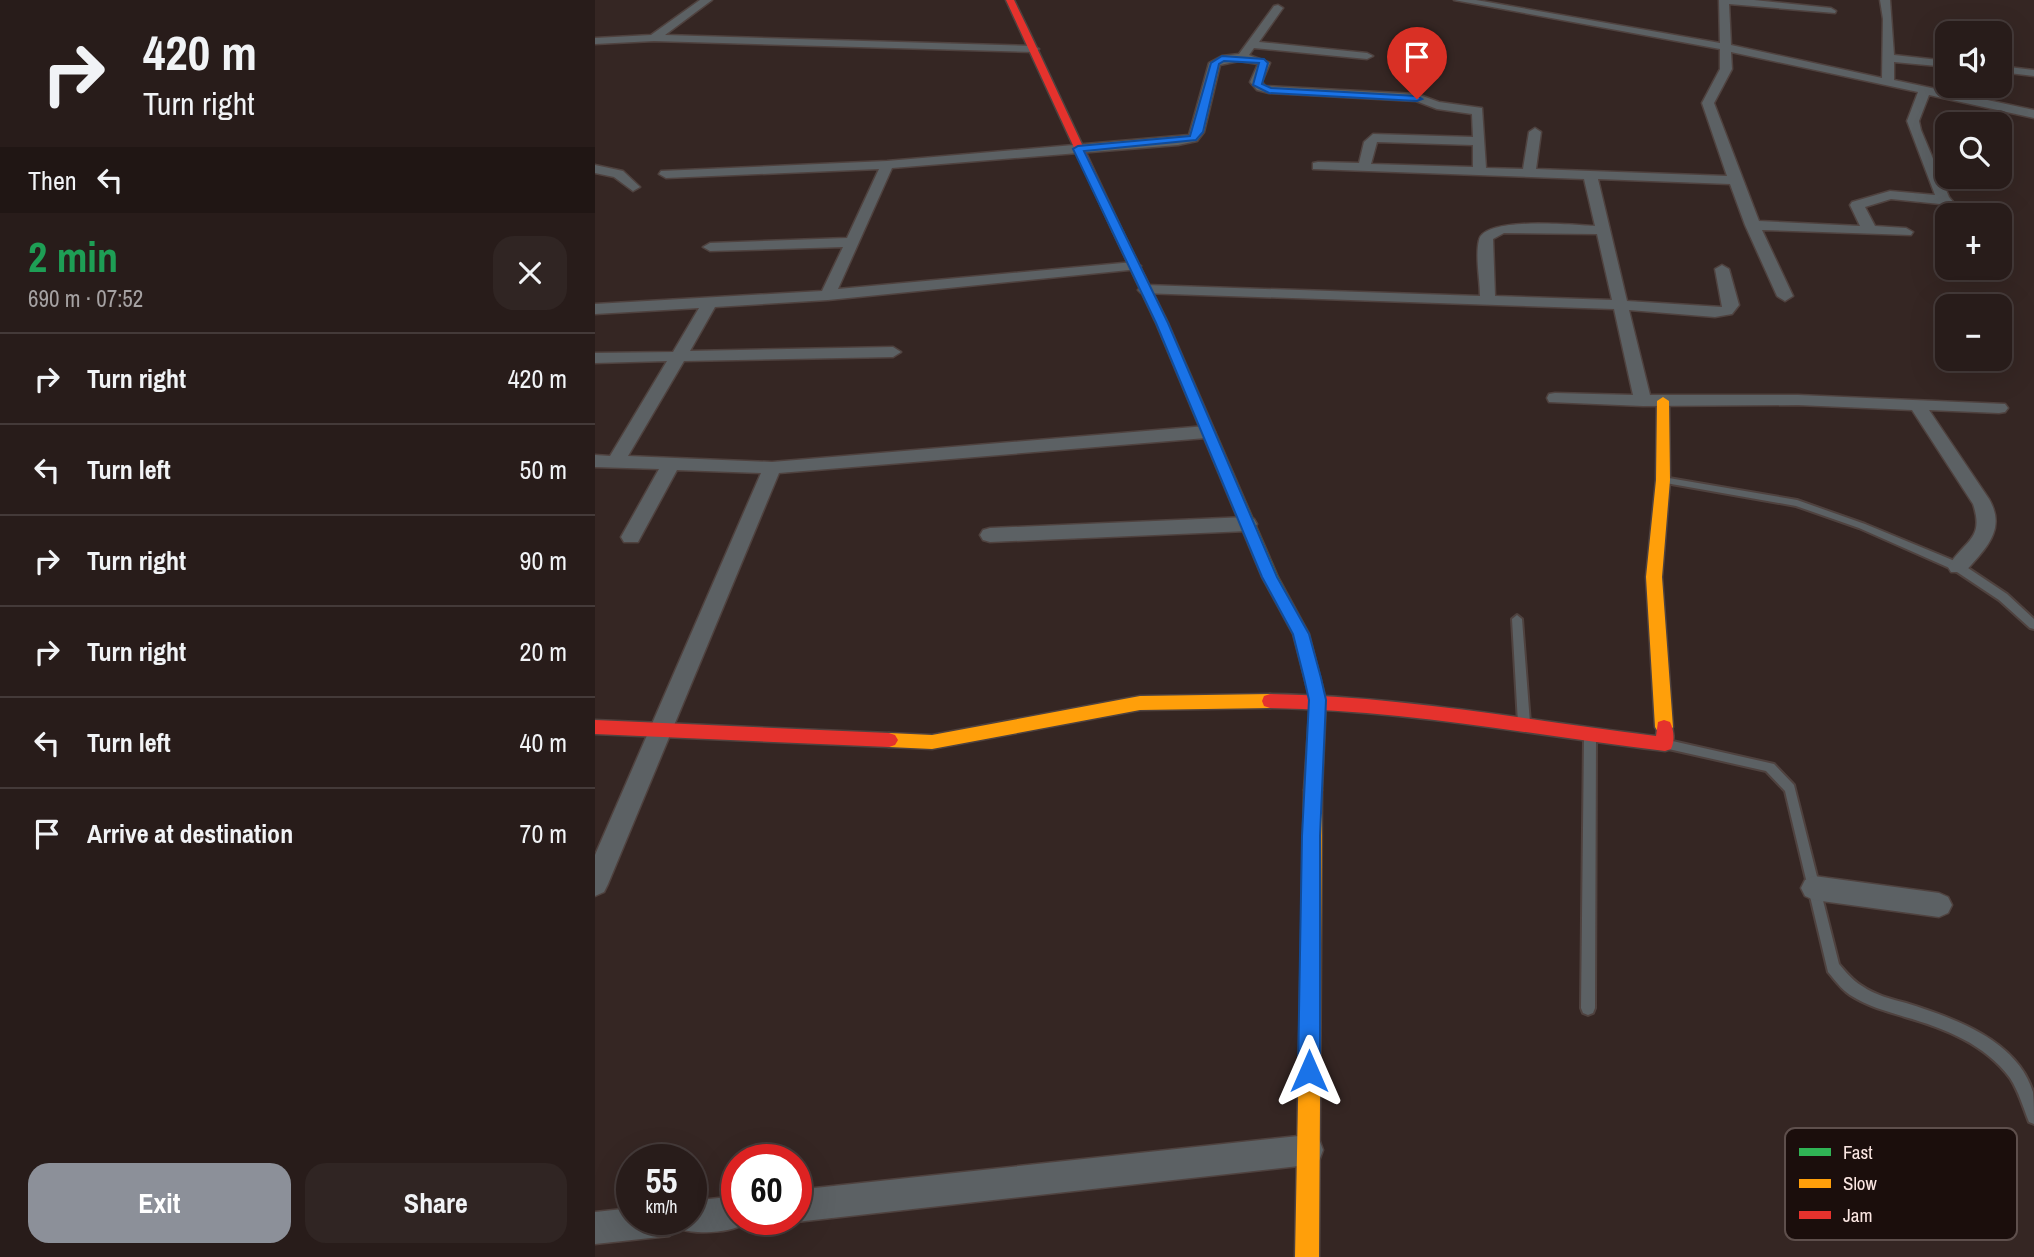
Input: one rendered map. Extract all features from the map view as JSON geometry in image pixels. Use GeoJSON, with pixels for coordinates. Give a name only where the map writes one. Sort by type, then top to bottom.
{"type":"FeatureCollection","features":[{"type":"Feature","properties":{"kind":"main road"},"geometry":{"type":"LineString","coordinates":[[1010,0],[1146,290],[1270,577],[1301,634],[1318,700],[1311,836],[1307,1257]]}},
{"type":"Feature","properties":{"kind":"main road"},"geometry":{"type":"LineString","coordinates":[[595,727],[932,742],[1140,703],[1318,700],[1524,723],[1590,736],[1665,744],[1654,577],[1663,480],[1663,401]]}},
{"type":"Feature","properties":{"kind":"street"},"geometry":{"type":"LineString","coordinates":[[654,38],[707,0]]}},
{"type":"Feature","properties":{"kind":"street"},"geometry":{"type":"LineString","coordinates":[[1459,0],[1724,47],[2034,114]]}},
{"type":"Feature","properties":{"kind":"street"},"geometry":{"type":"LineString","coordinates":[[1537,14],[1549,0]]}},
{"type":"Feature","properties":{"kind":"street"},"geometry":{"type":"LineString","coordinates":[[1785,296],[1734,180],[1708,103],[1726,69],[1724,0],[1831,11]]}},
{"type":"Feature","properties":{"kind":"street"},"geometry":{"type":"LineString","coordinates":[[1885,0],[1888,81]]}},
{"type":"Feature","properties":{"kind":"street"},"geometry":{"type":"LineString","coordinates":[[1240,59],[1278,8]]}},
{"type":"Feature","properties":{"kind":"street"},"geometry":{"type":"LineString","coordinates":[[595,41],[654,38],[1034,49]]}},
{"type":"Feature","properties":{"kind":"street"},"geometry":{"type":"LineString","coordinates":[[1251,44],[1367,56]]}},
{"type":"Feature","properties":{"kind":"street"},"geometry":{"type":"LineString","coordinates":[[666,174],[887,165],[1193,138],[1198,132],[1215,63],[1222,58],[1264,63],[1256,82],[1261,88],[1269,90],[1417,99],[1437,105],[1473,109],[1480,113],[1480,172]]}},
{"type":"Feature","properties":{"kind":"street"},"geometry":{"type":"LineString","coordinates":[[1888,58],[1935,63]]}},
{"type":"Feature","properties":{"kind":"street"},"geometry":{"type":"LineString","coordinates":[[2012,70],[2034,73]]}},
{"type":"Feature","properties":{"kind":"street"},"geometry":{"type":"LineString","coordinates":[[1925,90],[1913,121],[1947,203]]}},
{"type":"Feature","properties":{"kind":"street"},"geometry":{"type":"LineString","coordinates":[[1529,173],[1535,132]]}},
{"type":"Feature","properties":{"kind":"street"},"geometry":{"type":"LineString","coordinates":[[1364,168],[1373,138],[1480,141]]}},
{"type":"Feature","properties":{"kind":"street"},"geometry":{"type":"LineString","coordinates":[[828,295],[887,165]]}},
{"type":"Feature","properties":{"kind":"street"},"geometry":{"type":"LineString","coordinates":[[1318,166],[1734,180]]}},
{"type":"Feature","properties":{"kind":"street"},"geometry":{"type":"LineString","coordinates":[[595,169],[618,174],[633,187]]}},
{"type":"Feature","properties":{"kind":"street"},"geometry":{"type":"LineString","coordinates":[[1590,175],[1643,401]]}},
{"type":"Feature","properties":{"kind":"street"},"geometry":{"type":"LineString","coordinates":[[1870,231],[1857,205],[1890,195],[1945,200]]}},
{"type":"Feature","properties":{"kind":"street"},"geometry":{"type":"LineString","coordinates":[[1752,225],[1906,232]]}},
{"type":"Feature","properties":{"kind":"street"},"geometry":{"type":"LineString","coordinates":[[1487,301],[1486,239],[1490,233],[1502,229],[1603,230]]}},
{"type":"Feature","properties":{"kind":"street"},"geometry":{"type":"LineString","coordinates":[[710,247],[852,243]]}},
{"type":"Feature","properties":{"kind":"street"},"geometry":{"type":"LineString","coordinates":[[595,309],[709,305],[1134,266]]}},
{"type":"Feature","properties":{"kind":"street"},"geometry":{"type":"LineString","coordinates":[[1146,290],[1620,305],[1727,311],[1731,305],[1722,268]]}},
{"type":"Feature","properties":{"kind":"street"},"geometry":{"type":"LineString","coordinates":[[615,463],[709,305]]}},
{"type":"Feature","properties":{"kind":"street"},"geometry":{"type":"LineString","coordinates":[[595,358],[893,352]]}},
{"type":"Feature","properties":{"kind":"street"},"geometry":{"type":"LineString","coordinates":[[1555,398],[1643,401],[1798,400],[1999,408]]}},
{"type":"Feature","properties":{"kind":"street"},"geometry":{"type":"LineString","coordinates":[[1917,405],[1982,503],[1989,520],[1988,532],[1958,568]]}},
{"type":"Feature","properties":{"kind":"street"},"geometry":{"type":"LineString","coordinates":[[595,461],[772,468],[1206,432]]}},
{"type":"Feature","properties":{"kind":"street"},"geometry":{"type":"LineString","coordinates":[[631,537],[671,465]]}},
{"type":"Feature","properties":{"kind":"street"},"geometry":{"type":"LineString","coordinates":[[595,884],[772,468]]}},
{"type":"Feature","properties":{"kind":"street"},"geometry":{"type":"LineString","coordinates":[[990,535],[1247,524]]}},
{"type":"Feature","properties":{"kind":"street"},"geometry":{"type":"LineString","coordinates":[[1814,888],[1939,905]]}},
{"type":"Feature","properties":{"kind":"street"},"geometry":{"type":"LineString","coordinates":[[812,1204],[1308,1150]]}},
{"type":"Feature","properties":{"kind":"street"},"geometry":{"type":"LineString","coordinates":[[595,1228],[616,1226]]}},
{"type":"Feature","properties":{"kind":"lane"},"geometry":{"type":"LineString","coordinates":[[1663,480],[1797,503],[1862,526],[1958,568],[2003,597],[2034,625]]}},
{"type":"Feature","properties":{"kind":"lane"},"geometry":{"type":"LineString","coordinates":[[1517,620],[1524,723]]}},
{"type":"Feature","properties":{"kind":"lane"},"geometry":{"type":"LineString","coordinates":[[1588,1008],[1590,736]]}},
{"type":"Feature","properties":{"kind":"lane"},"geometry":{"type":"LineString","coordinates":[[1665,744],[1770,767],[1790,789],[1833,967],[1851,987],[1882,1003],[1958,1027],[2005,1059],[2029,1098],[2034,1117]]}},
{"type":"Feature","properties":{"kind":"traffic: fast"},"geometry":{"type":"LineString","coordinates":[[1118,232],[1162,323],[1270,577],[1301,634],[1318,700],[1313,790]]}},
{"type":"Feature","properties":{"kind":"traffic: slow"},"geometry":{"type":"LineString","coordinates":[[1663,401],[1663,480],[1654,577],[1664,727]]}},
{"type":"Feature","properties":{"kind":"traffic: slow"},"geometry":{"type":"LineString","coordinates":[[889,740],[932,742],[1140,703],[1270,701]]}},
{"type":"Feature","properties":{"kind":"traffic: slow"},"geometry":{"type":"LineString","coordinates":[[1307,1257],[1313,790]]}},
{"type":"Feature","properties":{"kind":"traffic: jam"},"geometry":{"type":"LineString","coordinates":[[1010,0],[1118,232]]}},
{"type":"Feature","properties":{"kind":"traffic: jam"},"geometry":{"type":"LineString","coordinates":[[1270,701],[1419,710],[1665,744],[1664,727]]}},
{"type":"Feature","properties":{"kind":"traffic: jam"},"geometry":{"type":"LineString","coordinates":[[595,727],[889,740]]}},
{"type":"Feature","properties":{"kind":"route"},"geometry":{"type":"LineString","coordinates":[[1309,1071],[1311,836],[1318,700],[1301,634],[1270,577],[1206,432],[1162,323],[1078,149],[1193,138],[1198,132],[1215,63],[1222,58],[1264,63],[1256,82],[1261,88],[1269,90],[1417,99]]}}]}
